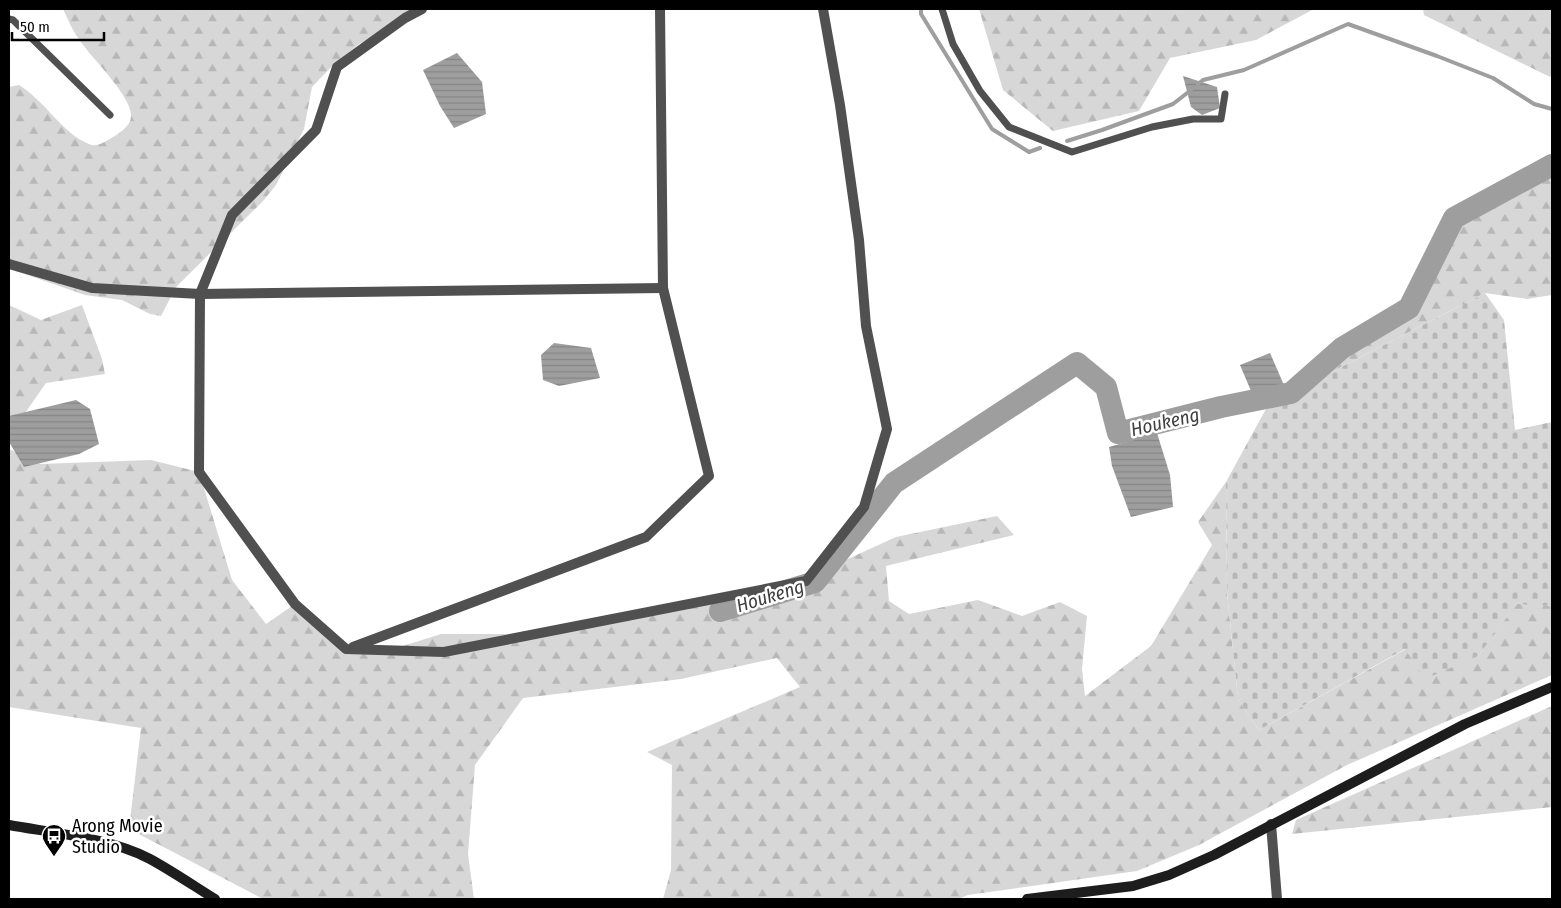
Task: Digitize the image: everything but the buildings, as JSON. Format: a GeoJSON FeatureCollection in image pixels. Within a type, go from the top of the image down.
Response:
{"type":"FeatureCollection","features":[{"type":"Feature","properties":{"kind":"street"},"geometry":{"type":"LineString","coordinates":[[422,9],[405,18],[337,67],[316,130],[232,215],[200,294],[199,472],[295,604],[346,650],[444,652],[806,581],[864,507],[887,429],[866,326],[859,240],[840,105],[823,9]]}},
{"type":"Feature","properties":{"kind":"street"},"geometry":{"type":"LineString","coordinates":[[346,650],[646,537],[709,476],[663,288],[660,9]]}},
{"type":"Feature","properties":{"kind":"street"},"geometry":{"type":"LineString","coordinates":[[9,264],[92,288],[200,294],[663,288]]}},
{"type":"Feature","properties":{"kind":"street"},"geometry":{"type":"LineString","coordinates":[[1027,899],[1133,886],[1169,875],[1214,855],[1465,724],[1552,687]]}},
{"type":"Feature","properties":{"kind":"street"},"geometry":{"type":"LineString","coordinates":[[1271,824],[1277,899]]}},
{"type":"Feature","properties":{"kind":"street"},"geometry":{"type":"LineString","coordinates":[[9,825],[92,840],[123,848],[149,858],[215,899]]}},
{"type":"Feature","properties":{"kind":"lane"},"geometry":{"type":"LineString","coordinates":[[942,9],[953,44],[980,91],[1009,127],[1072,152],[1152,127],[1193,119],[1221,119],[1226,94]]}},
{"type":"Feature","properties":{"kind":"lane"},"geometry":{"type":"LineString","coordinates":[[9,19],[13,20],[110,115]]}},
{"type":"Feature","properties":{"kind":"green space"},"geometry":{"type":"Polygon","coordinates":[[[63,9],[415,9],[396,24],[359,44],[334,64],[312,87],[304,129],[276,185],[263,201],[176,287],[161,316],[150,314],[122,300],[85,295],[16,271],[9,266],[9,87],[19,85],[28,91],[71,133],[92,145],[101,144],[119,133],[128,125],[131,118],[129,106],[124,96],[77,36],[63,9]]]}},
{"type":"Feature","properties":{"kind":"green space"},"geometry":{"type":"Polygon","coordinates":[[[979,9],[1314,9],[1256,40],[1170,58],[1139,111],[1053,131],[1003,90],[979,9]]]}},
{"type":"Feature","properties":{"kind":"green space"},"geometry":{"type":"Polygon","coordinates":[[[1423,9],[1552,9],[1552,74],[1550,77],[1424,15],[1423,9]]]}},
{"type":"Feature","properties":{"kind":"green space"},"geometry":{"type":"Polygon","coordinates":[[[1552,167],[1552,295],[1527,299],[1485,293],[1267,407],[1320,363],[1432,276],[1444,231],[1552,167]]]}},
{"type":"Feature","properties":{"kind":"green space"},"geometry":{"type":"Polygon","coordinates":[[[1485,293],[1504,320],[1515,430],[1552,422],[1552,606],[1517,604],[1478,656],[1425,679],[1405,649],[1259,730],[1238,699],[1227,592],[1226,482],[1267,407],[1485,293]]]}},
{"type":"Feature","properties":{"kind":"green space"},"geometry":{"type":"Polygon","coordinates":[[[9,305],[41,320],[82,305],[102,359],[105,374],[46,383],[9,436],[9,305]]]}},
{"type":"Feature","properties":{"kind":"green space"},"geometry":{"type":"Polygon","coordinates":[[[9,449],[40,464],[151,460],[199,472],[232,580],[266,624],[295,604],[346,649],[403,646],[441,634],[526,634],[684,603],[773,593],[896,537],[997,516],[1014,535],[886,566],[889,601],[909,614],[978,600],[1022,616],[1060,602],[1087,616],[1082,669],[1085,696],[1151,646],[1212,545],[1198,522],[1226,482],[1227,592],[1238,699],[1259,730],[1406,649],[1478,656],[1517,603],[1552,606],[1552,675],[1347,765],[1199,845],[1137,871],[968,895],[958,899],[663,899],[671,870],[672,765],[647,752],[800,687],[777,658],[681,679],[523,698],[475,765],[468,854],[474,899],[263,899],[129,829],[141,728],[9,707],[9,449]]]}},
{"type":"Feature","properties":{"kind":"green space"},"geometry":{"type":"Polygon","coordinates":[[[1552,706],[1552,807],[1292,834],[1296,820],[1552,706]]]}},
{"type":"Feature","properties":{"kind":"shaded area"},"geometry":{"type":"Polygon","coordinates":[[[457,53],[482,82],[486,114],[454,128],[440,106],[423,70],[457,53]]]}},
{"type":"Feature","properties":{"kind":"shaded area"},"geometry":{"type":"Polygon","coordinates":[[[1183,76],[1217,87],[1220,108],[1202,115],[1191,107],[1183,76]]]}},
{"type":"Feature","properties":{"kind":"shaded area"},"geometry":{"type":"Polygon","coordinates":[[[554,343],[591,348],[600,378],[559,386],[543,380],[541,355],[554,343]]]}},
{"type":"Feature","properties":{"kind":"shaded area"},"geometry":{"type":"Polygon","coordinates":[[[1270,353],[1287,392],[1254,398],[1240,365],[1270,353]]]}},
{"type":"Feature","properties":{"kind":"shaded area"},"geometry":{"type":"Polygon","coordinates":[[[76,400],[90,409],[99,444],[79,454],[24,467],[9,442],[9,416],[76,400]]]}},
{"type":"Feature","properties":{"kind":"shaded area"},"geometry":{"type":"Polygon","coordinates":[[[1157,433],[1170,475],[1173,507],[1131,517],[1112,466],[1109,447],[1157,433]]]}},
{"type":"Feature","properties":{"kind":"waterway"},"geometry":{"type":"LineString","coordinates":[[921,9],[921,14],[992,129],[1029,152],[1040,148]]}},
{"type":"Feature","properties":{"kind":"waterway"},"geometry":{"type":"LineString","coordinates":[[1198,84],[1203,80],[1244,70],[1348,24],[1493,78],[1534,104],[1552,109]]}},
{"type":"Feature","properties":{"kind":"waterway"},"geometry":{"type":"LineString","coordinates":[[1067,141],[1173,104],[1191,90]]}},
{"type":"Feature","properties":{"kind":"waterway","name":"Houkeng"},"geometry":{"type":"LineString","coordinates":[[720,611],[815,582],[894,483],[1077,363],[1106,387],[1118,433],[1221,407],[1291,393],[1342,348],[1409,308],[1454,218],[1552,165]]}},
{"type":"Feature","properties":{"kind":"place","name":"Arong Movie Studio"},"geometry":{"type":"Point","coordinates":[54,857]}}]}
